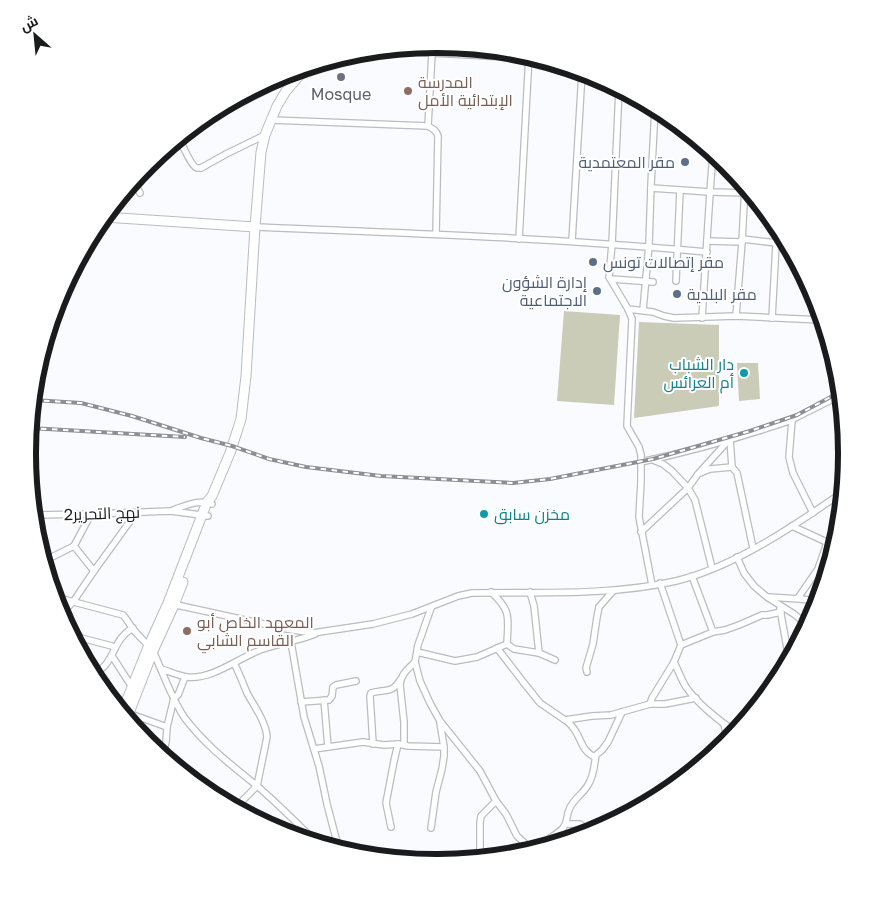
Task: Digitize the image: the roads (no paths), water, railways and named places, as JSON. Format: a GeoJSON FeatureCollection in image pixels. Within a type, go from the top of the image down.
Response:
{"type":"FeatureCollection","features":[{"type":"Feature","properties":{"kind":"main road"},"geometry":{"type":"LineString","coordinates":[[127,707],[132,687],[171,604],[210,500],[230,453],[241,419],[261,152],[265,135],[277,106],[296,79]]}},
{"type":"Feature","properties":{"kind":"main road"},"geometry":{"type":"LineString","coordinates":[[114,217],[255,227]]}},
{"type":"Feature","properties":{"kind":"main road"},"geometry":{"type":"LineString","coordinates":[[128,708],[151,648]]}},
{"type":"Feature","properties":{"kind":"street"},"geometry":{"type":"LineString","coordinates":[[428,126],[432,53]]}},
{"type":"Feature","properties":{"kind":"street"},"geometry":{"type":"LineString","coordinates":[[434,53],[471,55]]}},
{"type":"Feature","properties":{"kind":"street"},"geometry":{"type":"LineString","coordinates":[[519,239],[529,63]]}},
{"type":"Feature","properties":{"kind":"street"},"geometry":{"type":"LineString","coordinates":[[572,241],[582,80]]}},
{"type":"Feature","properties":{"kind":"street"},"geometry":{"type":"LineString","coordinates":[[619,96],[609,274],[631,314],[627,426],[639,447],[641,462],[639,517],[652,585]]}},
{"type":"Feature","properties":{"kind":"street"},"geometry":{"type":"LineString","coordinates":[[643,310],[649,248],[655,117]]}},
{"type":"Feature","properties":{"kind":"street"},"geometry":{"type":"LineString","coordinates":[[271,120],[428,126],[434,129],[438,136],[436,234]]}},
{"type":"Feature","properties":{"kind":"street"},"geometry":{"type":"LineString","coordinates":[[182,144],[195,167],[201,168],[265,135]]}},
{"type":"Feature","properties":{"kind":"street"},"geometry":{"type":"LineString","coordinates":[[702,318],[712,163]]}},
{"type":"Feature","properties":{"kind":"street"},"geometry":{"type":"LineString","coordinates":[[137,188],[140,193]]}},
{"type":"Feature","properties":{"kind":"street"},"geometry":{"type":"LineString","coordinates":[[651,188],[710,192],[740,191]]}},
{"type":"Feature","properties":{"kind":"street"},"geometry":{"type":"LineString","coordinates":[[676,281],[680,190]]}},
{"type":"Feature","properties":{"kind":"street"},"geometry":{"type":"LineString","coordinates":[[736,316],[745,198]]}},
{"type":"Feature","properties":{"kind":"street"},"geometry":{"type":"LineString","coordinates":[[255,227],[572,241],[707,252]]}},
{"type":"Feature","properties":{"kind":"street"},"geometry":{"type":"LineString","coordinates":[[707,241],[776,243],[772,318]]}},
{"type":"Feature","properties":{"kind":"street"},"geometry":{"type":"LineString","coordinates":[[611,279],[653,282]]}},
{"type":"Feature","properties":{"kind":"street"},"geometry":{"type":"LineString","coordinates":[[628,309],[643,310],[674,318],[736,316],[814,320]]}},
{"type":"Feature","properties":{"kind":"street"},"geometry":{"type":"LineString","coordinates":[[641,462],[753,433],[792,420],[834,398]]}},
{"type":"Feature","properties":{"kind":"street"},"geometry":{"type":"LineString","coordinates":[[792,420],[789,457],[793,473],[812,513]]}},
{"type":"Feature","properties":{"kind":"street"},"geometry":{"type":"LineString","coordinates":[[641,532],[688,488],[698,474],[730,439]]}},
{"type":"Feature","properties":{"kind":"street"},"geometry":{"type":"LineString","coordinates":[[730,439],[732,467],[737,473],[753,548]]}},
{"type":"Feature","properties":{"kind":"street"},"geometry":{"type":"LineString","coordinates":[[653,460],[663,464],[672,471],[688,488],[695,500],[712,568]]}},
{"type":"Feature","properties":{"kind":"street"},"geometry":{"type":"LineString","coordinates":[[698,474],[732,467]]}},
{"type":"Feature","properties":{"kind":"street"},"geometry":{"type":"LineString","coordinates":[[171,604],[313,633],[373,624],[412,614],[472,592],[614,590],[652,585],[692,576],[737,557],[792,526],[835,497]]}},
{"type":"Feature","properties":{"kind":"street","name":"نهج التحرير2"},"geometry":{"type":"LineString","coordinates":[[171,511],[192,503],[210,500]]}},
{"type":"Feature","properties":{"kind":"street","name":"نهج التحرير2"},"geometry":{"type":"LineString","coordinates":[[41,515],[171,511],[205,516]]}},
{"type":"Feature","properties":{"kind":"street"},"geometry":{"type":"LineString","coordinates":[[67,608],[74,602],[136,513]]}},
{"type":"Feature","properties":{"kind":"street"},"geometry":{"type":"LineString","coordinates":[[50,558],[74,546],[91,514]]}},
{"type":"Feature","properties":{"kind":"street"},"geometry":{"type":"LineString","coordinates":[[792,526],[827,543],[818,569],[798,598]]}},
{"type":"Feature","properties":{"kind":"street"},"geometry":{"type":"LineString","coordinates":[[74,546],[94,571]]}},
{"type":"Feature","properties":{"kind":"street"},"geometry":{"type":"LineString","coordinates":[[737,557],[744,572],[754,586],[801,620]]}},
{"type":"Feature","properties":{"kind":"street"},"geometry":{"type":"LineString","coordinates":[[692,576],[713,632]]}},
{"type":"Feature","properties":{"kind":"street"},"geometry":{"type":"LineString","coordinates":[[650,704],[674,662],[681,645],[660,583]]}},
{"type":"Feature","properties":{"kind":"street"},"geometry":{"type":"LineString","coordinates":[[587,672],[586,668],[593,644],[599,607],[614,590]]}},
{"type":"Feature","properties":{"kind":"street"},"geometry":{"type":"LineString","coordinates":[[491,592],[500,600],[507,613],[506,644]]}},
{"type":"Feature","properties":{"kind":"street"},"geometry":{"type":"LineString","coordinates":[[530,592],[534,606],[538,653]]}},
{"type":"Feature","properties":{"kind":"street"},"geometry":{"type":"LineString","coordinates":[[767,597],[810,600]]}},
{"type":"Feature","properties":{"kind":"street"},"geometry":{"type":"LineString","coordinates":[[64,599],[123,615],[132,628],[151,648],[174,698],[196,732],[213,750],[257,786],[306,832]]}},
{"type":"Feature","properties":{"kind":"street"},"geometry":{"type":"LineString","coordinates":[[779,605],[787,648]]}},
{"type":"Feature","properties":{"kind":"street"},"geometry":{"type":"LineString","coordinates":[[431,608],[418,645],[415,662],[420,681],[440,721],[480,771],[517,836],[526,844]]}},
{"type":"Feature","properties":{"kind":"street"},"geometry":{"type":"LineString","coordinates":[[681,645],[762,615],[781,612]]}},
{"type":"Feature","properties":{"kind":"street"},"geometry":{"type":"LineString","coordinates":[[100,670],[112,656],[120,640],[132,628]]}},
{"type":"Feature","properties":{"kind":"street"},"geometry":{"type":"LineString","coordinates":[[161,669],[185,677],[196,677],[211,673],[261,649],[304,639],[319,632]]}},
{"type":"Feature","properties":{"kind":"street"},"geometry":{"type":"LineString","coordinates":[[82,638],[115,648]]}},
{"type":"Feature","properties":{"kind":"street"},"geometry":{"type":"LineString","coordinates":[[291,642],[304,717],[319,766],[337,842]]}},
{"type":"Feature","properties":{"kind":"street"},"geometry":{"type":"LineString","coordinates":[[506,644],[514,649],[538,653],[554,660]]}},
{"type":"Feature","properties":{"kind":"street"},"geometry":{"type":"LineString","coordinates":[[417,652],[455,661],[477,657],[506,644]]}},
{"type":"Feature","properties":{"kind":"street"},"geometry":{"type":"LineString","coordinates":[[497,648],[540,703],[566,720],[576,731],[585,750],[595,757]]}},
{"type":"Feature","properties":{"kind":"street"},"geometry":{"type":"LineString","coordinates":[[112,656],[132,687]]}},
{"type":"Feature","properties":{"kind":"street"},"geometry":{"type":"LineString","coordinates":[[373,744],[371,693],[392,690],[397,686],[403,674],[415,662]]}},
{"type":"Feature","properties":{"kind":"street"},"geometry":{"type":"LineString","coordinates":[[674,662],[685,685],[696,698],[727,726],[727,729]]}},
{"type":"Feature","properties":{"kind":"street"},"geometry":{"type":"LineString","coordinates":[[234,663],[266,730],[257,786],[240,803]]}},
{"type":"Feature","properties":{"kind":"street"},"geometry":{"type":"LineString","coordinates":[[165,747],[167,727],[174,698],[178,695],[185,677]]}},
{"type":"Feature","properties":{"kind":"street"},"geometry":{"type":"LineString","coordinates":[[391,827],[386,803],[394,761],[401,745],[404,722],[400,680]]}},
{"type":"Feature","properties":{"kind":"street"},"geometry":{"type":"LineString","coordinates":[[301,702],[331,699],[333,687],[356,681]]}},
{"type":"Feature","properties":{"kind":"street"},"geometry":{"type":"LineString","coordinates":[[566,720],[611,715],[650,704],[665,704],[696,698]]}},
{"type":"Feature","properties":{"kind":"street"},"geometry":{"type":"LineString","coordinates":[[324,700],[328,747]]}},
{"type":"Feature","properties":{"kind":"street"},"geometry":{"type":"LineString","coordinates":[[550,838],[566,824],[568,810],[589,785],[594,773],[595,757],[608,742],[622,712]]}},
{"type":"Feature","properties":{"kind":"street"},"geometry":{"type":"LineString","coordinates":[[135,717],[167,727]]}},
{"type":"Feature","properties":{"kind":"street"},"geometry":{"type":"LineString","coordinates":[[431,828],[444,747],[440,721]]}},
{"type":"Feature","properties":{"kind":"street"},"geometry":{"type":"LineString","coordinates":[[314,749],[363,742],[384,745],[444,747]]}},
{"type":"Feature","properties":{"kind":"street"},"geometry":{"type":"LineString","coordinates":[[480,852],[481,816],[496,801]]}},
{"type":"Feature","properties":{"kind":"street"},"geometry":{"type":"LineString","coordinates":[[566,824],[580,824],[583,827]]}},
{"type":"Feature","properties":{"kind":"railway"},"geometry":{"type":"LineString","coordinates":[[40,400],[81,403],[132,416],[269,459],[306,467],[381,476],[513,483],[550,479],[653,459],[750,431],[797,415],[833,396]]}},
{"type":"Feature","properties":{"kind":"railway"},"geometry":{"type":"LineString","coordinates":[[37,428],[185,437]]}},
{"type":"Feature","properties":{"kind":"place","name":"Mosque"},"geometry":{"type":"Point","coordinates":[341,77]}},
{"type":"Feature","properties":{"kind":"place","name":"المدرسة الإبتدائية الأمل"},"geometry":{"type":"Point","coordinates":[408,91]}},
{"type":"Feature","properties":{"kind":"place","name":"مقر المعتمدية"},"geometry":{"type":"Point","coordinates":[685,162]}},
{"type":"Feature","properties":{"kind":"place","name":"مقر إتصالات تونس"},"geometry":{"type":"Point","coordinates":[593,262]}},
{"type":"Feature","properties":{"kind":"place","name":"إدارة الشؤون الاجتماعية"},"geometry":{"type":"Point","coordinates":[597,291]}},
{"type":"Feature","properties":{"kind":"place","name":"مقر البلدية"},"geometry":{"type":"Point","coordinates":[677,294]}},
{"type":"Feature","properties":{"kind":"place","name":"دار الشباب أم العرائس"},"geometry":{"type":"Point","coordinates":[744,373]}},
{"type":"Feature","properties":{"kind":"place","name":"مخزن سابق"},"geometry":{"type":"Point","coordinates":[484,514]}},
{"type":"Feature","properties":{"kind":"place","name":"المعهد الخاص أبو القاسم الشابي"},"geometry":{"type":"Point","coordinates":[187,631]}}]}
